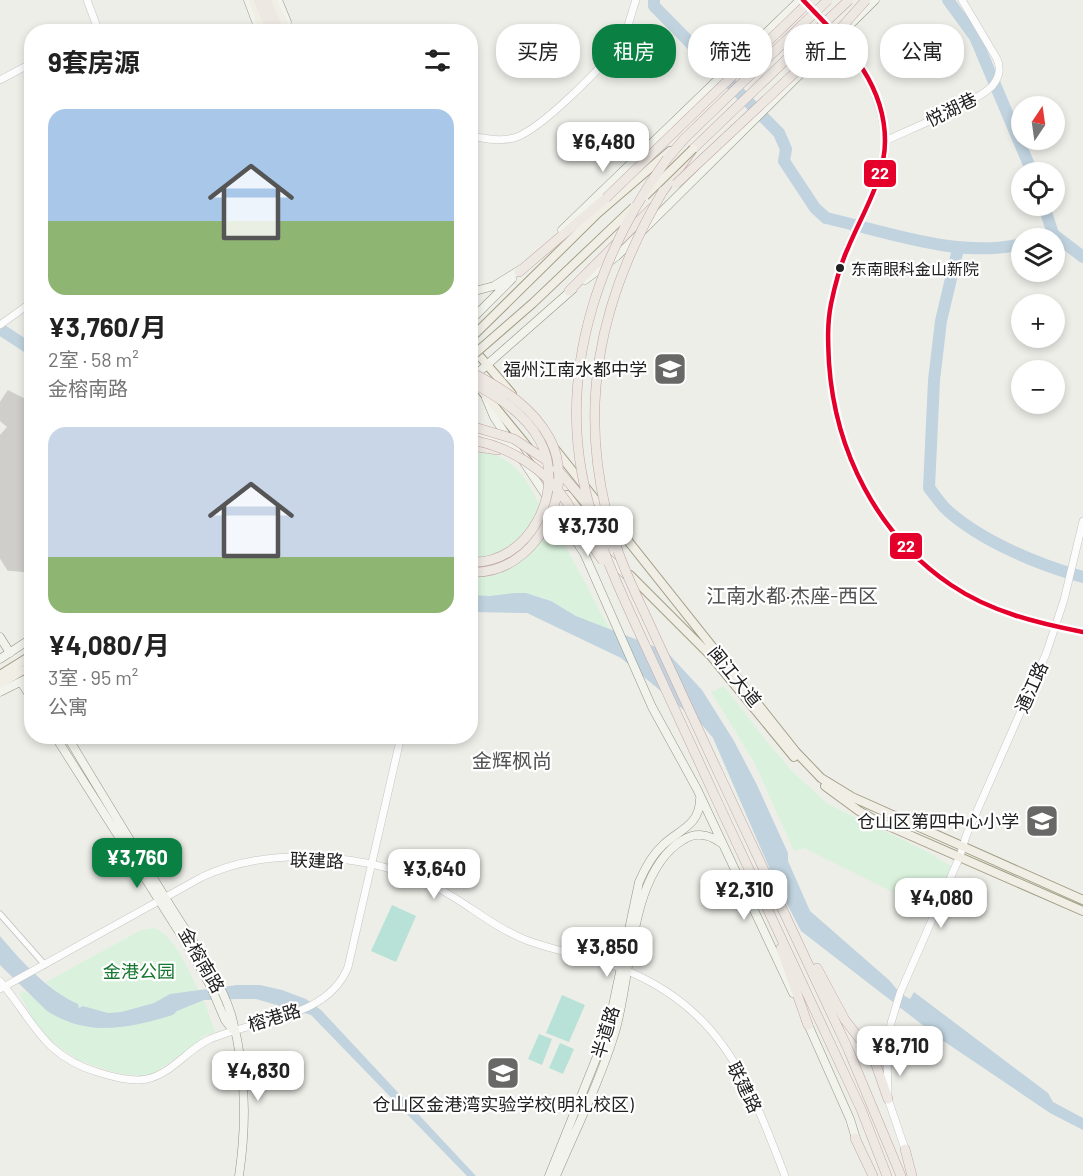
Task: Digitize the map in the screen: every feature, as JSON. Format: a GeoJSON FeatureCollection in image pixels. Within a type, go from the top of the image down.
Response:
{"type":"FeatureCollection","features":[{"type":"Feature","properties":{"kind":"highway"},"geometry":{"type":"LineString","coordinates":[[258,0],[268,24]]}},
{"type":"Feature","properties":{"kind":"highway"},"geometry":{"type":"LineString","coordinates":[[266,0],[276,24]]}},
{"type":"Feature","properties":{"kind":"highway"},"geometry":{"type":"LineString","coordinates":[[519,272],[606,198],[811,0]]}},
{"type":"Feature","properties":{"kind":"highway"},"geometry":{"type":"LineString","coordinates":[[828,0],[684,139],[647,186],[618,238],[600,280],[584,342],[577,406],[579,450],[586,494],[609,568],[861,1109],[887,1176]]}},
{"type":"Feature","properties":{"kind":"highway"},"geometry":{"type":"LineString","coordinates":[[623,565],[607,514],[596,451],[595,405],[602,344],[610,306],[633,244],[663,191],[693,150],[849,0]]}},
{"type":"Feature","properties":{"kind":"highway"},"geometry":{"type":"LineString","coordinates":[[569,291],[676,184],[832,38],[866,0]]}},
{"type":"Feature","properties":{"kind":"highway"},"geometry":{"type":"LineString","coordinates":[[478,376],[500,387],[530,410],[551,441],[558,472],[556,501],[546,527],[531,548],[510,564],[478,573]]}},
{"type":"Feature","properties":{"kind":"highway"},"geometry":{"type":"LineString","coordinates":[[478,384],[523,417],[541,442],[548,471],[546,499],[537,522],[523,541],[505,555],[478,562]]}},
{"type":"Feature","properties":{"kind":"highway"},"geometry":{"type":"LineString","coordinates":[[478,428],[497,432],[531,448],[561,473],[591,510],[623,565],[873,1105],[901,1176]]}},
{"type":"Feature","properties":{"kind":"highway"},"geometry":{"type":"LineString","coordinates":[[478,432],[497,432]]}},
{"type":"Feature","properties":{"kind":"highway"},"geometry":{"type":"LineString","coordinates":[[478,442],[510,452],[539,471],[553,484],[609,568]]}},
{"type":"Feature","properties":{"kind":"highway"},"geometry":{"type":"LineString","coordinates":[[478,447],[510,452]]}},
{"type":"Feature","properties":{"kind":"highway"},"geometry":{"type":"LineString","coordinates":[[788,920],[845,1020],[873,1056],[888,1099]]}},
{"type":"Feature","properties":{"kind":"highway"},"geometry":{"type":"LineString","coordinates":[[775,925],[785,963],[808,1025]]}},
{"type":"Feature","properties":{"kind":"highway"},"geometry":{"type":"LineString","coordinates":[[855,1138],[873,1176]]}},
{"type":"Feature","properties":{"kind":"highway"},"geometry":{"type":"LineString","coordinates":[[905,1149],[912,1176]]}},
{"type":"Feature","properties":{"kind":"main road"},"geometry":{"type":"LineString","coordinates":[[248,0],[259,24]]}},
{"type":"Feature","properties":{"kind":"main road"},"geometry":{"type":"LineString","coordinates":[[253,0],[260,24]]}},
{"type":"Feature","properties":{"kind":"main road"},"geometry":{"type":"LineString","coordinates":[[272,0],[285,24]]}},
{"type":"Feature","properties":{"kind":"main road"},"geometry":{"type":"LineString","coordinates":[[278,0],[286,24]]}},
{"type":"Feature","properties":{"kind":"main road"},"geometry":{"type":"LineString","coordinates":[[478,313],[802,0]]}},
{"type":"Feature","properties":{"kind":"main road"},"geometry":{"type":"LineString","coordinates":[[852,24],[875,0]]}},
{"type":"Feature","properties":{"kind":"main road"},"geometry":{"type":"LineString","coordinates":[[478,373],[569,291],[617,256],[798,78]]}},
{"type":"Feature","properties":{"kind":"main road"},"geometry":{"type":"LineString","coordinates":[[478,331],[598,213],[684,139]]}},
{"type":"Feature","properties":{"kind":"main road"},"geometry":{"type":"LineString","coordinates":[[478,351],[550,287],[693,150]]}},
{"type":"Feature","properties":{"kind":"main road"},"geometry":{"type":"LineString","coordinates":[[478,290],[494,286],[519,272]]}},
{"type":"Feature","properties":{"kind":"main road","name":"闽江大道"},"geometry":{"type":"LineString","coordinates":[[478,353],[796,752],[821,778],[852,797],[1083,900]]}},
{"type":"Feature","properties":{"kind":"main road","name":"闽江大道"},"geometry":{"type":"LineString","coordinates":[[478,388],[497,407],[637,585],[711,656],[787,751],[818,780],[867,816],[1083,911]]}},
{"type":"Feature","properties":{"kind":"main road"},"geometry":{"type":"LineString","coordinates":[[485,396],[494,417],[584,553],[652,707],[700,797],[846,1108],[868,1176]]}},
{"type":"Feature","properties":{"kind":"main road"},"geometry":{"type":"LineString","coordinates":[[478,434],[497,440],[520,455]]}},
{"type":"Feature","properties":{"kind":"main road"},"geometry":{"type":"LineString","coordinates":[[557,510],[637,585]]}},
{"type":"Feature","properties":{"kind":"main road"},"geometry":{"type":"LineString","coordinates":[[0,637],[10,653]]}},
{"type":"Feature","properties":{"kind":"main road"},"geometry":{"type":"LineString","coordinates":[[0,659],[24,643]]}},
{"type":"Feature","properties":{"kind":"main road"},"geometry":{"type":"LineString","coordinates":[[2,680],[10,668],[24,660]]}},
{"type":"Feature","properties":{"kind":"main road"},"geometry":{"type":"LineString","coordinates":[[2,680],[24,668]]}},
{"type":"Feature","properties":{"kind":"main road"},"geometry":{"type":"LineString","coordinates":[[0,692],[24,681]]}},
{"type":"Feature","properties":{"kind":"main road"},"geometry":{"type":"LineString","coordinates":[[21,682],[24,687]]}},
{"type":"Feature","properties":{"kind":"main road"},"geometry":{"type":"LineString","coordinates":[[61,744],[162,899]]}},
{"type":"Feature","properties":{"kind":"main road","name":"金榕南路"},"geometry":{"type":"LineString","coordinates":[[71,744],[162,899],[219,986],[229,1008],[245,1094],[245,1127],[239,1176]]}},
{"type":"Feature","properties":{"kind":"main road","name":"半道路"},"geometry":{"type":"LineString","coordinates":[[549,1176],[602,1049],[625,970],[637,887],[644,871],[660,848],[692,824],[699,810],[700,797]]}},
{"type":"Feature","properties":{"kind":"main road","name":"半道路"},"geometry":{"type":"LineString","coordinates":[[556,1176],[609,1049],[645,889],[657,863],[671,848],[689,837],[706,835],[721,843]]}},
{"type":"Feature","properties":{"kind":"main road"},"geometry":{"type":"LineString","coordinates":[[905,1149],[916,1176]]}},
{"type":"Feature","properties":{"kind":"street"},"geometry":{"type":"LineString","coordinates":[[87,0],[96,24]]}},
{"type":"Feature","properties":{"kind":"street"},"geometry":{"type":"LineString","coordinates":[[478,137],[501,140],[516,137],[535,127],[592,75],[621,42],[636,0]]}},
{"type":"Feature","properties":{"kind":"street"},"geometry":{"type":"LineString","coordinates":[[802,0],[825,24]]}},
{"type":"Feature","properties":{"kind":"street","name":"悦湖巷"},"geometry":{"type":"LineString","coordinates":[[885,141],[990,88],[1000,72],[997,58],[962,0]]}},
{"type":"Feature","properties":{"kind":"street"},"geometry":{"type":"LineString","coordinates":[[0,80],[24,67]]}},
{"type":"Feature","properties":{"kind":"street"},"geometry":{"type":"LineString","coordinates":[[868,77],[880,110],[885,141],[878,178],[842,263],[831,305],[828,345],[832,399],[837,421],[864,490],[880,514],[903,542],[951,585],[994,608],[1056,627],[1083,632]]}},
{"type":"Feature","properties":{"kind":"street"},"geometry":{"type":"LineString","coordinates":[[0,325],[24,308]]}},
{"type":"Feature","properties":{"kind":"street","name":"通江路"},"geometry":{"type":"LineString","coordinates":[[905,1149],[888,1099],[887,1051],[896,1005],[1056,627],[1083,521]]}},
{"type":"Feature","properties":{"kind":"street","name":"榕港路"},"geometry":{"type":"LineString","coordinates":[[2,986],[50,1047],[84,1067],[127,1079],[141,1080],[159,1075],[200,1045],[233,1030],[309,1007],[325,996],[346,973],[399,744]]}},
{"type":"Feature","properties":{"kind":"street","name":"联建路"},"geometry":{"type":"LineString","coordinates":[[2,986],[45,965],[207,874],[250,862],[314,857],[373,864],[435,886],[498,926],[524,939],[625,970],[683,1004],[718,1038],[745,1080],[785,1176]]}},
{"type":"Feature","properties":{"kind":"street"},"geometry":{"type":"LineString","coordinates":[[0,914],[45,965]]}},
{"type":"Feature","properties":{"kind":"green space"},"geometry":{"type":"Polygon","coordinates":[[[478,448],[509,463],[524,478],[545,515],[549,515],[610,630],[537,596],[520,594],[478,595],[478,448]]]}},
{"type":"Feature","properties":{"kind":"green space"},"geometry":{"type":"Polygon","coordinates":[[[724,686],[794,773],[828,804],[926,851],[951,866],[938,898],[913,886],[907,899],[804,848],[794,851],[754,762],[711,692],[724,686]]]}},
{"type":"Feature","properties":{"kind":"green space","name":"金港公园"},"geometry":{"type":"Polygon","coordinates":[[[154,928],[175,946],[199,992],[170,994],[154,1003],[108,1013],[83,1006],[79,1008],[78,1004],[61,996],[46,982],[141,930],[154,928]]]}},
{"type":"Feature","properties":{"kind":"green space","name":"金港公园"},"geometry":{"type":"Polygon","coordinates":[[[25,991],[61,1017],[94,1028],[129,1026],[150,1021],[173,1015],[177,1011],[204,1000],[215,1032],[201,1037],[202,1041],[154,1073],[143,1076],[116,1073],[78,1060],[53,1043],[38,1029],[19,993],[25,991]]]}},
{"type":"Feature","properties":{"kind":"shaded area"},"geometry":{"type":"Polygon","coordinates":[[[526,593],[551,601],[576,616],[666,651],[702,690],[734,741],[788,853],[788,861],[810,911],[889,980],[900,993],[910,999],[914,992],[1048,1093],[1053,1102],[1083,1118],[1083,1130],[1050,1113],[942,1040],[801,931],[775,881],[713,738],[703,726],[621,658],[527,613],[478,612],[478,595],[526,593]]]}},
{"type":"Feature","properties":{"kind":"shaded area"},"geometry":{"type":"Polygon","coordinates":[[[392,905],[416,916],[396,962],[371,951],[392,905]]]}},
{"type":"Feature","properties":{"kind":"shaded area"},"geometry":{"type":"Polygon","coordinates":[[[0,936],[36,974],[56,991],[78,1004],[79,1008],[83,1006],[108,1013],[121,1012],[154,1003],[170,994],[237,985],[260,985],[306,999],[321,1010],[476,1176],[467,1176],[311,1015],[256,999],[204,1000],[177,1011],[173,1015],[125,1027],[94,1028],[78,1025],[47,1011],[0,965],[0,936]]]}},
{"type":"Feature","properties":{"kind":"shaded area"},"geometry":{"type":"Polygon","coordinates":[[[562,995],[585,1005],[569,1042],[546,1033],[562,995]]]}},
{"type":"Feature","properties":{"kind":"shaded area"},"geometry":{"type":"Polygon","coordinates":[[[539,1034],[552,1039],[542,1065],[528,1059],[539,1034]]]}},
{"type":"Feature","properties":{"kind":"shaded area"},"geometry":{"type":"Polygon","coordinates":[[[560,1043],[574,1049],[563,1074],[549,1068],[560,1043]]]}},
{"type":"Feature","properties":{"kind":"building"},"geometry":{"type":"Polygon","coordinates":[[[8,391],[24,399],[24,571],[8,570],[0,557],[0,436],[8,427],[0,420],[0,403],[8,391]]]}},
{"type":"Feature","properties":{"kind":"waterway"},"geometry":{"type":"LineString","coordinates":[[654,0],[654,6],[779,133],[786,149],[784,161],[815,208],[826,218],[949,246],[998,248],[1011,246]]}},
{"type":"Feature","properties":{"kind":"waterway"},"geometry":{"type":"LineString","coordinates":[[948,0],[975,37],[1028,162]]}},
{"type":"Feature","properties":{"kind":"waterway"},"geometry":{"type":"LineString","coordinates":[[1047,216],[1053,234],[1083,257]]}},
{"type":"Feature","properties":{"kind":"waterway"},"geometry":{"type":"LineString","coordinates":[[958,249],[941,321],[934,380],[929,488],[947,510],[993,542],[1030,559],[1083,577]]}},
{"type":"Feature","properties":{"kind":"waterway"},"geometry":{"type":"LineString","coordinates":[[0,329],[24,345]]}},
{"type":"Feature","properties":{"kind":"transit line","name":"22"},"geometry":{"type":"LineString","coordinates":[[803,0],[859,63],[878,99],[883,119],[885,141],[881,169],[872,196],[843,261],[834,290],[829,319],[829,363],[833,396],[840,428],[851,459],[864,488],[881,516],[925,565],[951,585],[998,609],[1049,625],[1083,632]]}},
{"type":"Feature","properties":{"kind":"place","name":"东南眼科金山新院"},"geometry":{"type":"Point","coordinates":[840,268]}},
{"type":"Feature","properties":{"kind":"place","name":"福州江南水都中学"},"geometry":{"type":"Point","coordinates":[670,369]}},
{"type":"Feature","properties":{"kind":"place","name":"仓山区第四中心小学"},"geometry":{"type":"Point","coordinates":[1042,821]}},
{"type":"Feature","properties":{"kind":"place","name":"仓山区金港湾实验学校(明礼校区)"},"geometry":{"type":"Point","coordinates":[503,1073]}},
{"type":"Feature","properties":{"kind":"district","name":"江南水都·杰座-西区"},"geometry":{"type":"Point","coordinates":[792,595]}},
{"type":"Feature","properties":{"kind":"district","name":"金辉枫尚"},"geometry":{"type":"Point","coordinates":[512,760]}}]}
